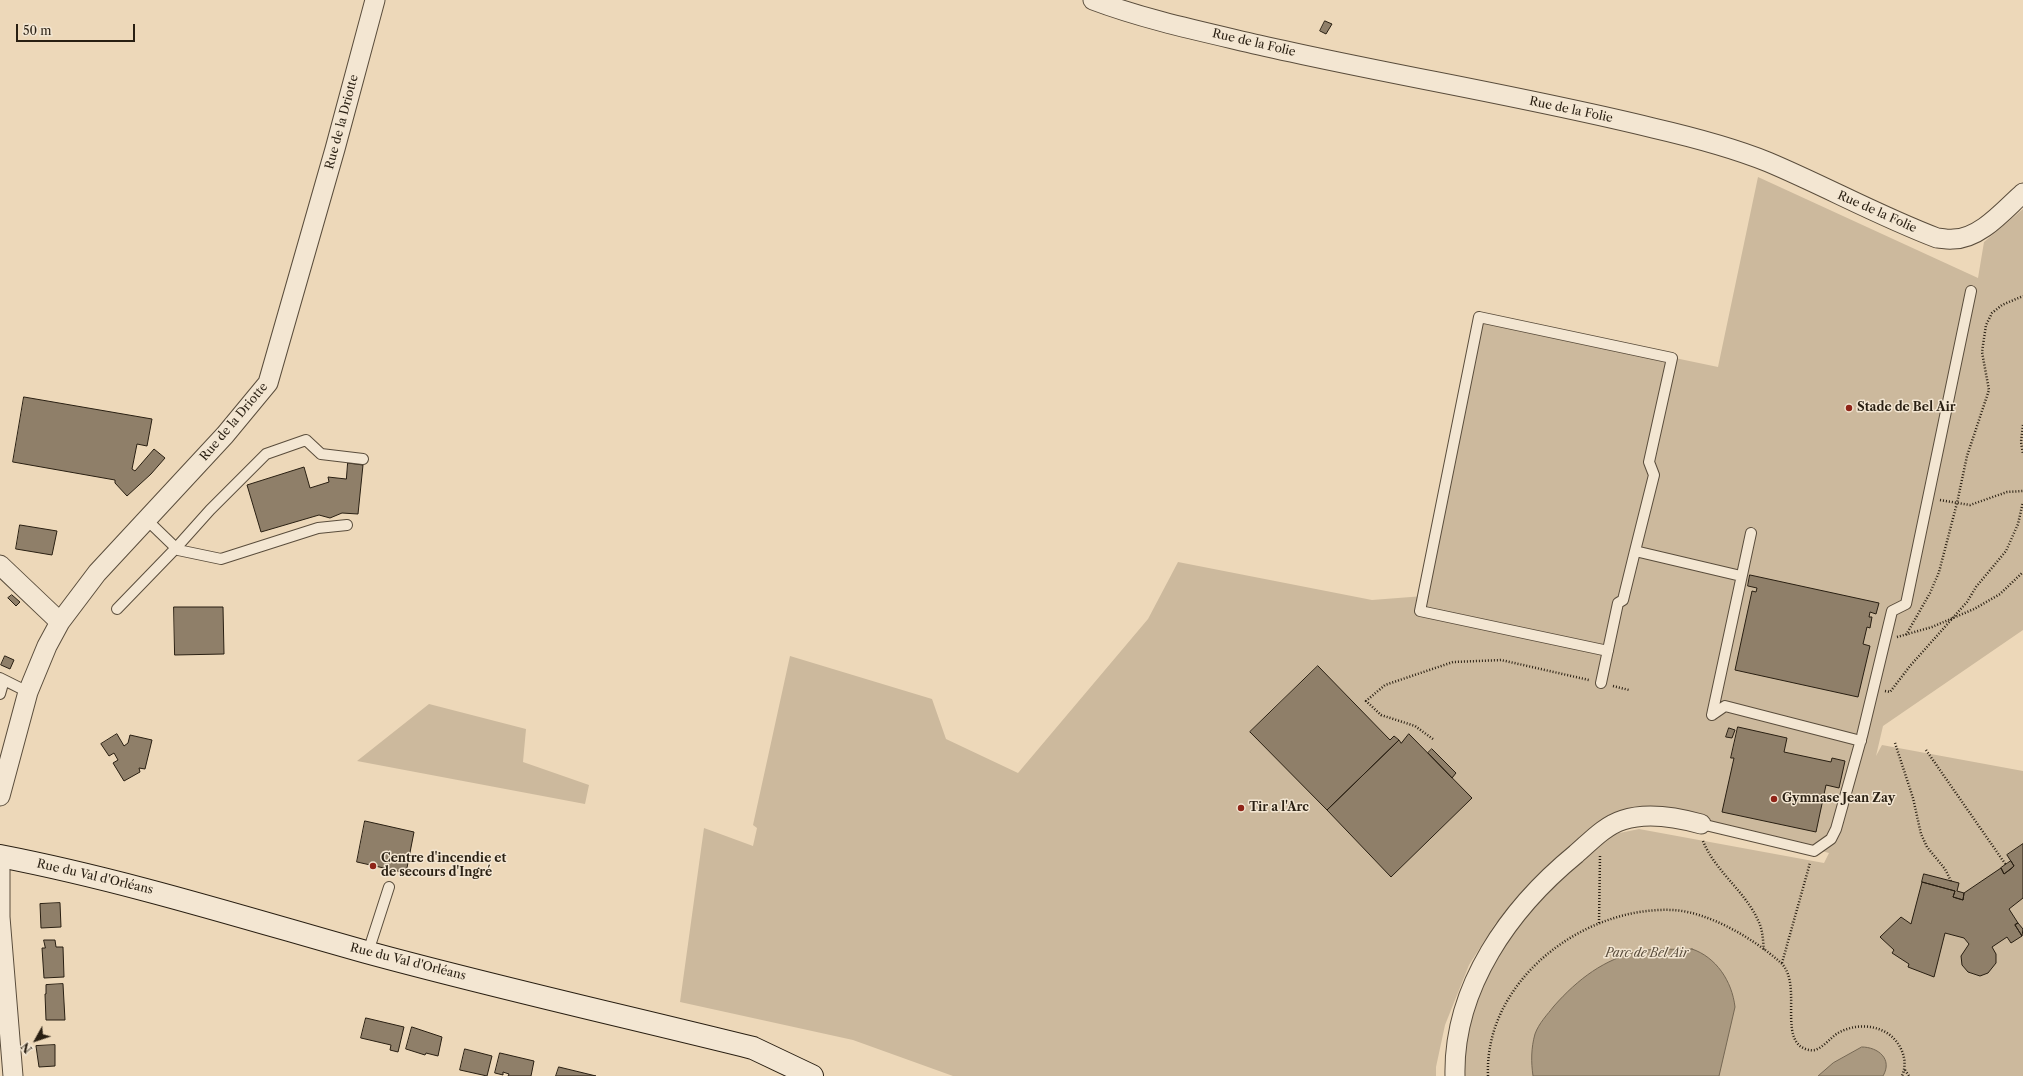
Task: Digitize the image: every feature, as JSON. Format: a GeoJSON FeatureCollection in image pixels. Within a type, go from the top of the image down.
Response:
{"type":"FeatureCollection","features":[{"type":"Feature","properties":{"kind":"street","name":"Rue de la Driotte"},"geometry":{"type":"LineString","coordinates":[[0,796],[28,692],[47,646],[60,622],[97,573],[225,435],[268,383],[333,156],[374,0]]}},
{"type":"Feature","properties":{"kind":"street","name":"Rue de la Folie"},"geometry":{"type":"LineString","coordinates":[[1093,0],[1123,10],[1234,39],[1379,71],[1598,116],[1716,145],[1766,162],[1937,238],[1954,240],[1970,235],[1986,226],[2023,193]]}},
{"type":"Feature","properties":{"kind":"street"},"geometry":{"type":"LineString","coordinates":[[0,565],[60,622]]}},
{"type":"Feature","properties":{"kind":"street"},"geometry":{"type":"LineString","coordinates":[[1454,1076],[1456,1048],[1467,1003],[1487,956],[1499,936],[1528,898],[1608,827],[1637,817],[1656,816],[1701,824]]}},
{"type":"Feature","properties":{"kind":"street"},"geometry":{"type":"LineString","coordinates":[[0,856],[0,917],[5,1055],[12,1076]]}},
{"type":"Feature","properties":{"kind":"street","name":"Rue du Val d'Orléans"},"geometry":{"type":"LineString","coordinates":[[0,856],[53,866],[138,887],[368,952],[753,1048],[812,1076]]}},
{"type":"Feature","properties":{"kind":"lane"},"geometry":{"type":"LineString","coordinates":[[1701,824],[1814,851],[1831,839],[1836,829],[1861,741],[1892,611],[1906,604],[1971,290]]}},
{"type":"Feature","properties":{"kind":"lane"},"geometry":{"type":"LineString","coordinates":[[1601,683],[1618,603],[1624,600],[1654,475],[1649,462],[1672,358],[1479,317],[1420,611],[1608,650]]}},
{"type":"Feature","properties":{"kind":"lane"},"geometry":{"type":"LineString","coordinates":[[117,609],[176,548],[210,510],[266,454],[306,440],[321,454],[363,459]]}},
{"type":"Feature","properties":{"kind":"lane"},"geometry":{"type":"LineString","coordinates":[[147,520],[176,548],[222,559],[318,528],[347,525]]}},
{"type":"Feature","properties":{"kind":"lane"},"geometry":{"type":"LineString","coordinates":[[1751,533],[1712,715],[1725,706],[1861,741]]}},
{"type":"Feature","properties":{"kind":"lane"},"geometry":{"type":"LineString","coordinates":[[1635,551],[1741,576]]}},
{"type":"Feature","properties":{"kind":"lane"},"geometry":{"type":"LineString","coordinates":[[0,694],[2,679],[28,692]]}},
{"type":"Feature","properties":{"kind":"lane"},"geometry":{"type":"LineString","coordinates":[[368,952],[389,887]]}},
{"type":"Feature","properties":{"kind":"path"},"geometry":{"type":"LineString","coordinates":[[1906,635],[1930,593],[1938,572],[1957,503],[1966,456],[1989,390],[1982,352],[1986,325],[1992,313],[2002,305],[2023,296]]}},
{"type":"Feature","properties":{"kind":"path"},"geometry":{"type":"LineString","coordinates":[[2023,425],[2021,442],[2023,454]]}},
{"type":"Feature","properties":{"kind":"path"},"geometry":{"type":"LineString","coordinates":[[1928,497],[1970,505],[2008,492],[2023,491]]}},
{"type":"Feature","properties":{"kind":"path"},"geometry":{"type":"LineString","coordinates":[[1874,688],[1890,692],[1910,666],[1950,621],[2006,550],[2018,524],[2023,502]]}},
{"type":"Feature","properties":{"kind":"path"},"geometry":{"type":"LineString","coordinates":[[1886,635],[1900,637],[1950,621],[2000,594],[2023,572]]}},
{"type":"Feature","properties":{"kind":"path"},"geometry":{"type":"LineString","coordinates":[[1433,740],[1415,726],[1381,715],[1366,701],[1385,685],[1453,662],[1501,660],[1629,690]]}},
{"type":"Feature","properties":{"kind":"path"},"geometry":{"type":"LineString","coordinates":[[1895,744],[1913,798],[1921,834],[1927,847],[1945,869],[1952,881]]}},
{"type":"Feature","properties":{"kind":"path"},"geometry":{"type":"LineString","coordinates":[[1926,750],[2006,865]]}},
{"type":"Feature","properties":{"kind":"path"},"geometry":{"type":"LineString","coordinates":[[1701,824],[1704,842],[1709,853],[1744,899],[1760,926],[1764,950]]}},
{"type":"Feature","properties":{"kind":"path"},"geometry":{"type":"LineString","coordinates":[[1595,838],[1601,866],[1599,923]]}},
{"type":"Feature","properties":{"kind":"path"},"geometry":{"type":"LineString","coordinates":[[1782,963],[1814,851]]}},
{"type":"Feature","properties":{"kind":"path"},"geometry":{"type":"LineString","coordinates":[[1488,1076],[1490,1051],[1500,1014],[1509,997],[1523,977],[1558,946],[1599,923],[1648,912],[1674,910],[1707,917],[1726,925],[1782,963],[1792,990],[1792,1030],[1794,1039],[1806,1050],[1813,1050],[1820,1047],[1838,1033],[1852,1027],[1865,1026],[1879,1029],[1896,1041],[1904,1058],[1905,1069],[1909,1076]]}},
{"type":"Feature","properties":{"kind":"path"},"geometry":{"type":"LineString","coordinates":[[1902,1076],[1905,1069]]}},
{"type":"Feature","properties":{"kind":"green space","name":"Parc de Bel Air"},"geometry":{"type":"Polygon","coordinates":[[[1758,177],[1978,278],[1984,242],[2023,209],[2023,630],[1883,726],[1876,756],[1882,745],[2023,771],[2023,1076],[1455,1076],[1487,956],[1595,838],[1639,829],[1824,863],[1829,853],[1668,809],[1595,826],[1551,862],[1495,924],[1469,965],[1445,1025],[1436,1067],[1436,1076],[953,1076],[853,1040],[680,1002],[704,828],[753,846],[757,828],[753,825],[790,656],[932,699],[946,739],[1018,773],[1148,619],[1178,562],[1372,600],[1424,596],[1479,317],[1718,367],[1758,177]]]}},
{"type":"Feature","properties":{"kind":"green space"},"geometry":{"type":"Polygon","coordinates":[[[429,704],[526,729],[523,762],[589,785],[585,804],[357,761],[429,704]]]}},
{"type":"Feature","properties":{"kind":"shaded area"},"geometry":{"type":"Polygon","coordinates":[[[1692,949],[1708,958],[1721,971],[1733,997],[1735,1007],[1719,1076],[1533,1076],[1532,1050],[1535,1034],[1543,1019],[1572,987],[1592,971],[1615,959],[1640,951],[1692,949]]]}},
{"type":"Feature","properties":{"kind":"shaded area"},"geometry":{"type":"Polygon","coordinates":[[[1862,1047],[1873,1049],[1885,1059],[1886,1070],[1883,1076],[1818,1076],[1833,1063],[1862,1047]]]}},
{"type":"Feature","properties":{"kind":"building"},"geometry":{"type":"Polygon","coordinates":[[[1325,21],[1332,24],[1326,34],[1320,31],[1325,21]]]}},
{"type":"Feature","properties":{"kind":"building"},"geometry":{"type":"Polygon","coordinates":[[[24,397],[152,419],[147,446],[137,444],[132,469],[135,471],[154,449],[165,458],[151,474],[127,496],[115,483],[115,480],[13,462],[24,397]]]}},
{"type":"Feature","properties":{"kind":"building"},"geometry":{"type":"Polygon","coordinates":[[[348,463],[363,465],[358,514],[342,513],[330,518],[319,515],[261,532],[247,485],[304,467],[310,488],[329,482],[328,477],[346,479],[348,463]]]}},
{"type":"Feature","properties":{"kind":"building"},"geometry":{"type":"Polygon","coordinates":[[[20,525],[57,531],[52,555],[16,549],[20,525]]]}},
{"type":"Feature","properties":{"kind":"building"},"geometry":{"type":"Polygon","coordinates":[[[1750,575],[1879,603],[1876,614],[1870,612],[1869,617],[1872,617],[1870,628],[1867,627],[1863,644],[1870,646],[1858,697],[1735,670],[1752,591],[1756,592],[1757,588],[1748,586],[1750,575]]]}},
{"type":"Feature","properties":{"kind":"building"},"geometry":{"type":"Polygon","coordinates":[[[12,595],[20,602],[16,606],[8,598],[12,595]]]}},
{"type":"Feature","properties":{"kind":"building"},"geometry":{"type":"Polygon","coordinates":[[[174,607],[223,607],[224,654],[175,655],[174,607]]]}},
{"type":"Feature","properties":{"kind":"building"},"geometry":{"type":"Polygon","coordinates":[[[5,656],[14,660],[10,669],[1,665],[5,656]]]}},
{"type":"Feature","properties":{"kind":"building"},"geometry":{"type":"Polygon","coordinates":[[[1318,666],[1390,740],[1394,736],[1399,740],[1327,810],[1250,732],[1318,666]]]}},
{"type":"Feature","properties":{"kind":"building","name":"Gymnase Jean Zay"},"geometry":{"type":"Polygon","coordinates":[[[1738,727],[1787,738],[1784,752],[1831,762],[1832,758],[1845,761],[1839,788],[1826,785],[1816,832],[1722,812],[1734,758],[1731,758],[1738,727]]]}},
{"type":"Feature","properties":{"kind":"building"},"geometry":{"type":"Polygon","coordinates":[[[1729,728],[1735,730],[1732,738],[1726,737],[1729,728]]]}},
{"type":"Feature","properties":{"kind":"building"},"geometry":{"type":"Polygon","coordinates":[[[117,734],[124,746],[128,743],[130,735],[152,740],[145,769],[139,768],[140,772],[124,781],[113,763],[118,760],[114,753],[109,756],[101,744],[117,734]]]}},
{"type":"Feature","properties":{"kind":"building"},"geometry":{"type":"Polygon","coordinates":[[[1409,734],[1472,798],[1391,877],[1327,810],[1399,740],[1401,743],[1409,734]]]}},
{"type":"Feature","properties":{"kind":"building"},"geometry":{"type":"Polygon","coordinates":[[[1432,749],[1456,773],[1452,778],[1428,753],[1432,749]]]}},
{"type":"Feature","properties":{"kind":"building"},"geometry":{"type":"Polygon","coordinates":[[[365,821],[414,832],[406,873],[357,862],[365,821]]]}},
{"type":"Feature","properties":{"kind":"building"},"geometry":{"type":"Polygon","coordinates":[[[2023,844],[2023,898],[2009,909],[2018,923],[2015,925],[2022,936],[2011,943],[2007,937],[1992,947],[1996,954],[1996,963],[1988,973],[1980,976],[1968,972],[1962,965],[1961,956],[1969,944],[1964,938],[1945,933],[1934,977],[1908,967],[1909,964],[1892,953],[1894,950],[1880,937],[1901,917],[1911,924],[1922,882],[1955,891],[1953,897],[1963,900],[1964,893],[2001,868],[2004,874],[2011,869],[2014,866],[2007,855],[2023,844]]]}},
{"type":"Feature","properties":{"kind":"building"},"geometry":{"type":"Polygon","coordinates":[[[2011,861],[2014,866],[2004,874],[2001,868],[2011,861]]]}},
{"type":"Feature","properties":{"kind":"building"},"geometry":{"type":"Polygon","coordinates":[[[1924,874],[1959,883],[1957,891],[1964,893],[1963,900],[1953,897],[1955,891],[1922,882],[1924,874]]]}},
{"type":"Feature","properties":{"kind":"building"},"geometry":{"type":"Polygon","coordinates":[[[60,903],[61,927],[41,928],[40,904],[60,903]]]}},
{"type":"Feature","properties":{"kind":"building"},"geometry":{"type":"Polygon","coordinates":[[[2018,923],[2023,929],[2022,936],[2015,925],[2018,923]]]}},
{"type":"Feature","properties":{"kind":"building"},"geometry":{"type":"Polygon","coordinates":[[[44,940],[55,940],[56,947],[63,947],[64,977],[44,978],[42,948],[45,948],[44,940]]]}},
{"type":"Feature","properties":{"kind":"building"},"geometry":{"type":"Polygon","coordinates":[[[63,984],[65,1020],[46,1020],[46,985],[63,984]]]}},
{"type":"Feature","properties":{"kind":"building"},"geometry":{"type":"Polygon","coordinates":[[[366,1018],[404,1027],[398,1052],[390,1050],[391,1045],[361,1038],[366,1018]]]}},
{"type":"Feature","properties":{"kind":"building"},"geometry":{"type":"Polygon","coordinates":[[[412,1027],[442,1037],[438,1056],[426,1053],[425,1055],[406,1049],[412,1027]]]}},
{"type":"Feature","properties":{"kind":"building"},"geometry":{"type":"Polygon","coordinates":[[[55,1045],[55,1066],[39,1067],[36,1046],[55,1045]]]}},
{"type":"Feature","properties":{"kind":"building"},"geometry":{"type":"Polygon","coordinates":[[[465,1049],[492,1056],[487,1076],[460,1070],[465,1049]]]}},
{"type":"Feature","properties":{"kind":"building"},"geometry":{"type":"Polygon","coordinates":[[[500,1053],[534,1061],[531,1076],[508,1076],[509,1074],[503,1072],[503,1075],[495,1073],[500,1053]]]}},
{"type":"Feature","properties":{"kind":"building"},"geometry":{"type":"Polygon","coordinates":[[[559,1067],[596,1076],[556,1076],[559,1067]]]}},
{"type":"Feature","properties":{"kind":"place","name":"Stade de Bel Air"},"geometry":{"type":"Point","coordinates":[1849,408]}},
{"type":"Feature","properties":{"kind":"place","name":"Gymnase Jean Zay"},"geometry":{"type":"Point","coordinates":[1774,799]}},
{"type":"Feature","properties":{"kind":"place","name":"Tir a l'Arc"},"geometry":{"type":"Point","coordinates":[1241,808]}},
{"type":"Feature","properties":{"kind":"place","name":"Centre d'incendie et de secours d'Ingré"},"geometry":{"type":"Point","coordinates":[373,866]}}]}
